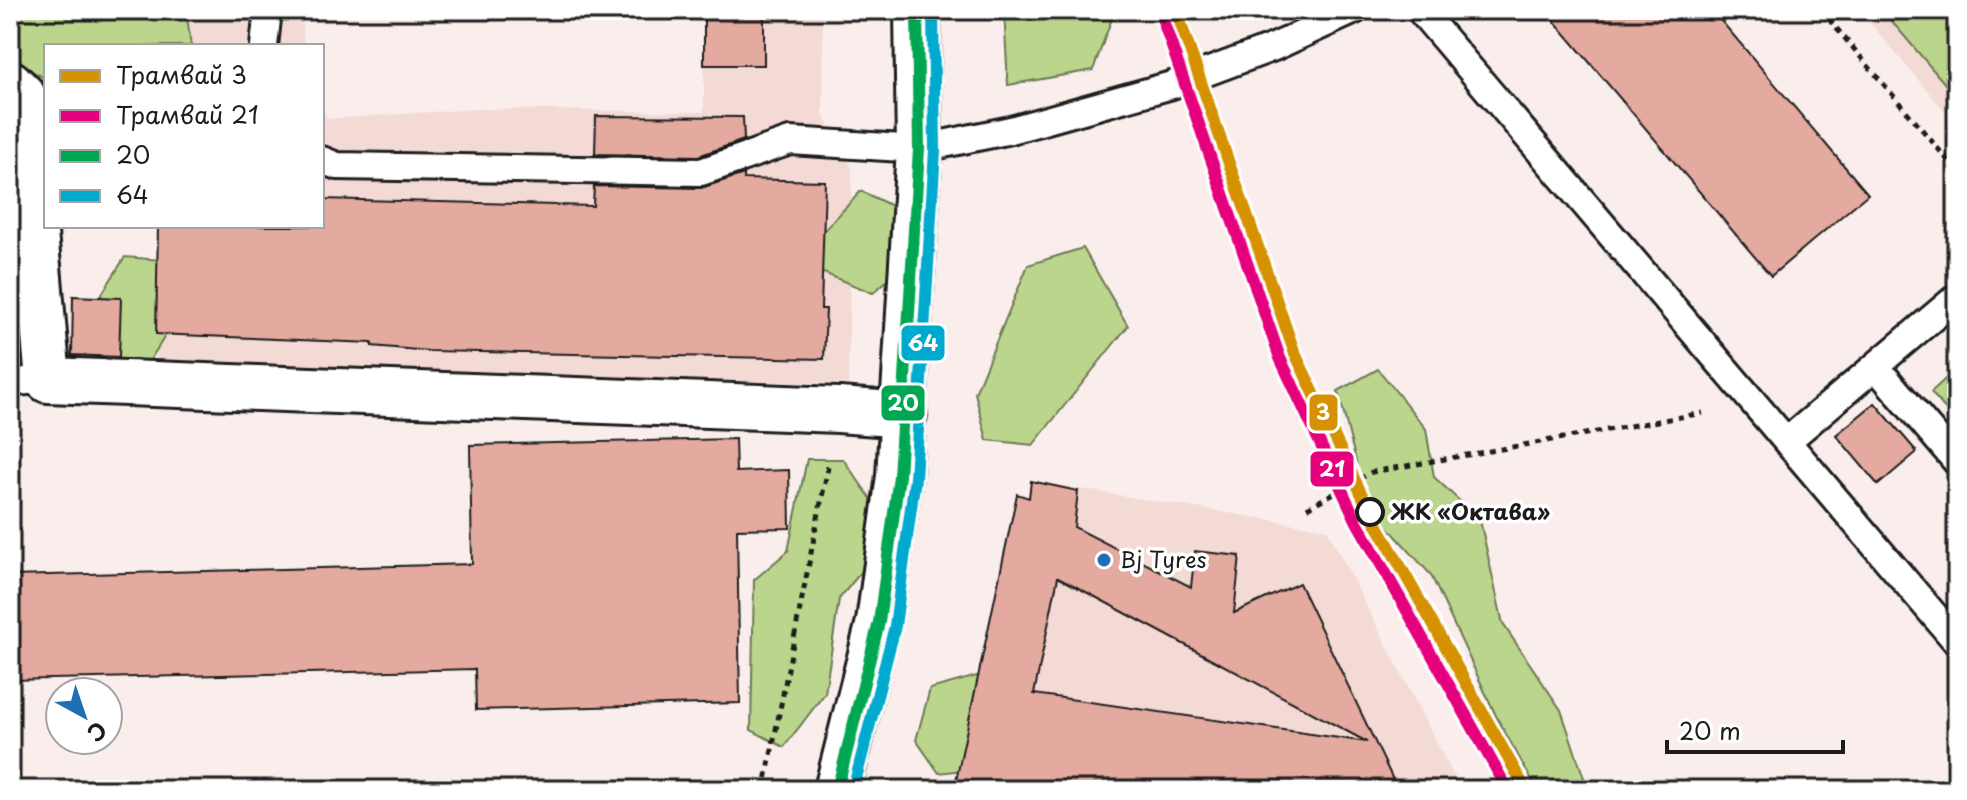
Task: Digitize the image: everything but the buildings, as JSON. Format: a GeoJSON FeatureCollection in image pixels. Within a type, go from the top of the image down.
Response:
{"type":"FeatureCollection","features":[{"type":"Feature","properties":{"kind":"street"},"geometry":{"type":"LineString","coordinates":[[837,790],[879,622],[899,476],[919,149],[917,10]]}},
{"type":"Feature","properties":{"kind":"street"},"geometry":{"type":"LineString","coordinates":[[10,83],[23,96],[29,381],[839,410],[904,415]]}},
{"type":"Feature","properties":{"kind":"lane"},"geometry":{"type":"LineString","coordinates":[[264,44],[268,10]]}},
{"type":"Feature","properties":{"kind":"lane"},"geometry":{"type":"LineString","coordinates":[[324,161],[337,166],[701,172],[790,141],[919,149],[1011,130],[1172,85],[1274,47],[1355,10]]}},
{"type":"Feature","properties":{"kind":"lane"},"geometry":{"type":"LineString","coordinates":[[1420,10],[1957,642]]}},
{"type":"Feature","properties":{"kind":"lane"},"geometry":{"type":"LineString","coordinates":[[1787,441],[1957,297]]}},
{"type":"Feature","properties":{"kind":"lane"},"geometry":{"type":"LineString","coordinates":[[1876,367],[1957,462]]}},
{"type":"Feature","properties":{"kind":"path"},"geometry":{"type":"LineString","coordinates":[[1821,10],[1957,171]]}},
{"type":"Feature","properties":{"kind":"path"},"geometry":{"type":"LineString","coordinates":[[1307,508],[1372,472],[1754,404]]}},
{"type":"Feature","properties":{"kind":"path"},"geometry":{"type":"LineString","coordinates":[[764,790],[839,410]]}},
{"type":"Feature","properties":{"kind":"shaded area"},"geometry":{"type":"Polygon","coordinates":[[[113,10],[302,10],[304,44],[113,44],[113,10]]]}},
{"type":"Feature","properties":{"kind":"shaded area"},"geometry":{"type":"Polygon","coordinates":[[[704,10],[823,10],[823,114],[852,168],[848,384],[157,363],[158,228],[324,228],[324,114],[328,119],[476,109],[704,112],[704,10]]]}},
{"type":"Feature","properties":{"kind":"shaded area"},"geometry":{"type":"Polygon","coordinates":[[[1859,10],[1957,10],[1957,126],[1859,10]]]}},
{"type":"Feature","properties":{"kind":"shaded area"},"geometry":{"type":"Polygon","coordinates":[[[1031,481],[1327,529],[1461,790],[954,790],[1031,481]]]}},
{"type":"Feature","properties":{"kind":"green space"},"geometry":{"type":"Polygon","coordinates":[[[10,10],[186,10],[191,44],[44,44],[44,225],[10,201],[10,180],[43,77],[10,60],[10,10]]]}},
{"type":"Feature","properties":{"kind":"green space"},"geometry":{"type":"Polygon","coordinates":[[[1004,10],[1115,10],[1093,70],[1008,85],[1004,10]]]}},
{"type":"Feature","properties":{"kind":"green space"},"geometry":{"type":"Polygon","coordinates":[[[1882,10],[1957,10],[1957,98],[1882,10]]]}},
{"type":"Feature","properties":{"kind":"green space"},"geometry":{"type":"Polygon","coordinates":[[[861,191],[898,209],[902,267],[873,293],[821,272],[202,276],[149,362],[102,365],[91,311],[125,257],[198,263],[324,226],[793,264],[861,191]]]}},
{"type":"Feature","properties":{"kind":"green space"},"geometry":{"type":"Polygon","coordinates":[[[1083,248],[1128,326],[1033,445],[987,440],[975,393],[1028,265],[1083,248]]]}},
{"type":"Feature","properties":{"kind":"green space"},"geometry":{"type":"Polygon","coordinates":[[[1378,369],[1426,429],[1434,477],[1480,520],[1503,624],[1561,710],[1588,790],[1537,790],[1497,718],[1431,575],[1367,504],[1338,391],[1378,369]]]}},
{"type":"Feature","properties":{"kind":"green space"},"geometry":{"type":"Polygon","coordinates":[[[1953,372],[1957,376],[1957,423],[1931,392],[1953,372]]]}},
{"type":"Feature","properties":{"kind":"green space"},"geometry":{"type":"Polygon","coordinates":[[[807,459],[843,459],[872,500],[878,551],[839,599],[825,693],[784,747],[751,730],[754,580],[788,551],[807,459]]]}},
{"type":"Feature","properties":{"kind":"green space"},"geometry":{"type":"Polygon","coordinates":[[[984,674],[987,767],[939,773],[916,740],[930,689],[984,674]]]}},
{"type":"Feature","properties":{"kind":"tram line","name":"3"},"geometry":{"type":"LineString","coordinates":[[1176,10],[1294,351],[1370,512],[1526,790]]}},
{"type":"Feature","properties":{"kind":"tram line","name":"21"},"geometry":{"type":"LineString","coordinates":[[1161,15],[1280,358],[1356,520],[1508,790]]}},
{"type":"Feature","properties":{"kind":"transit line","name":"20"},"geometry":{"type":"LineString","coordinates":[[837,790],[879,622],[899,476],[919,149],[917,10]]}},
{"type":"Feature","properties":{"kind":"transit line","name":"64"},"geometry":{"type":"LineString","coordinates":[[853,790],[895,626],[915,478],[935,150],[933,10]]}},
{"type":"Feature","properties":{"kind":"place","name":"ЖК «Октава»"},"geometry":{"type":"Point","coordinates":[1370,512]}},
{"type":"Feature","properties":{"kind":"place","name":"Bj Tyres"},"geometry":{"type":"Point","coordinates":[1104,560]}}]}
